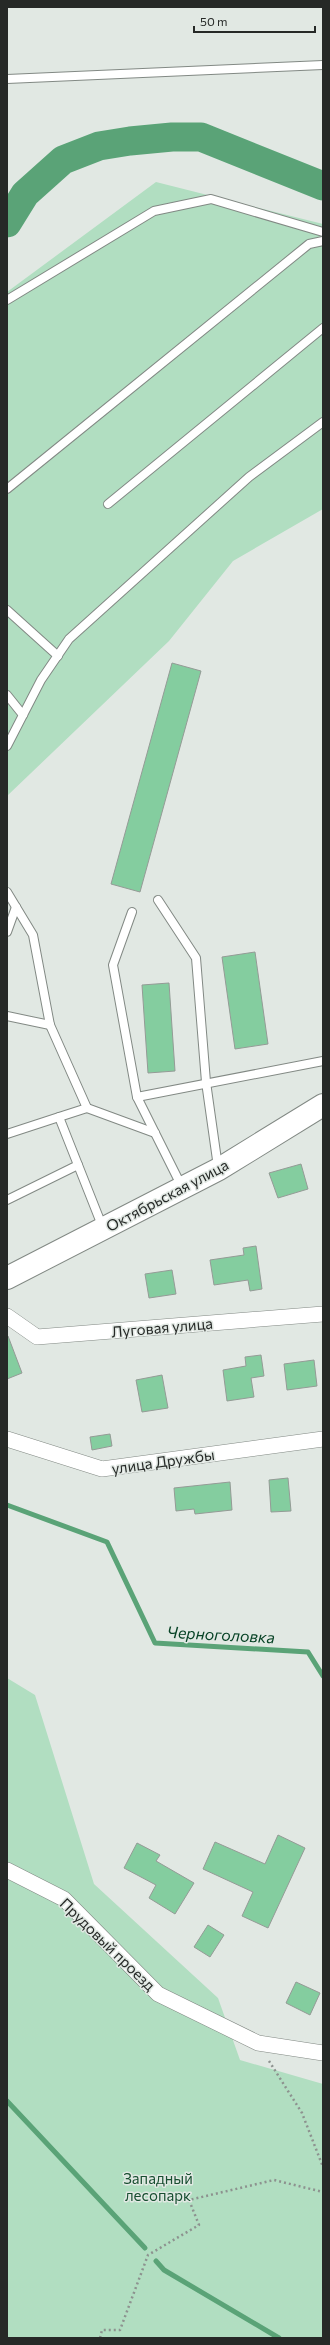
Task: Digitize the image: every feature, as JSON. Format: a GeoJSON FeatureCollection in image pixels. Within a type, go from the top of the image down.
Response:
{"type":"FeatureCollection","features":[{"type":"Feature","properties":{"kind":"street","name":"Октябрьская улица"},"geometry":{"type":"LineString","coordinates":[[7,1278],[219,1170],[323,1105]]}},
{"type":"Feature","properties":{"kind":"street","name":"Луговая улица"},"geometry":{"type":"LineString","coordinates":[[7,1316],[37,1337],[323,1314]]}},
{"type":"Feature","properties":{"kind":"street","name":"улица Дружбы"},"geometry":{"type":"LineString","coordinates":[[7,1439],[102,1469],[323,1439]]}},
{"type":"Feature","properties":{"kind":"street","name":"Прудовый проезд"},"geometry":{"type":"LineString","coordinates":[[7,1870],[64,1899],[158,1994],[258,2043],[323,2053]]}},
{"type":"Feature","properties":{"kind":"lane"},"geometry":{"type":"LineString","coordinates":[[7,79],[323,65]]}},
{"type":"Feature","properties":{"kind":"lane"},"geometry":{"type":"LineString","coordinates":[[7,300],[154,211],[211,200],[323,232]]}},
{"type":"Feature","properties":{"kind":"lane"},"geometry":{"type":"LineString","coordinates":[[7,489],[309,244],[323,242]]}},
{"type":"Feature","properties":{"kind":"lane"},"geometry":{"type":"LineString","coordinates":[[108,504],[323,328]]}},
{"type":"Feature","properties":{"kind":"lane"},"geometry":{"type":"LineString","coordinates":[[7,746],[41,680],[69,639],[249,477],[323,422]]}},
{"type":"Feature","properties":{"kind":"lane"},"geometry":{"type":"LineString","coordinates":[[7,610],[58,656]]}},
{"type":"Feature","properties":{"kind":"lane"},"geometry":{"type":"LineString","coordinates":[[7,695],[23,715]]}},
{"type":"Feature","properties":{"kind":"lane"},"geometry":{"type":"LineString","coordinates":[[7,892],[33,935],[50,1025],[87,1108]]}},
{"type":"Feature","properties":{"kind":"lane"},"geometry":{"type":"LineString","coordinates":[[158,900],[196,958],[206,1082],[219,1170]]}},
{"type":"Feature","properties":{"kind":"lane"},"geometry":{"type":"LineString","coordinates":[[7,932],[16,906]]}},
{"type":"Feature","properties":{"kind":"lane"},"geometry":{"type":"LineString","coordinates":[[132,912],[113,965],[137,1097],[183,1188]]}},
{"type":"Feature","properties":{"kind":"lane"},"geometry":{"type":"LineString","coordinates":[[7,1016],[50,1025]]}},
{"type":"Feature","properties":{"kind":"lane"},"geometry":{"type":"LineString","coordinates":[[137,1097],[206,1082],[323,1060]]}},
{"type":"Feature","properties":{"kind":"lane"},"geometry":{"type":"LineString","coordinates":[[7,1134],[87,1108],[155,1133]]}},
{"type":"Feature","properties":{"kind":"lane"},"geometry":{"type":"LineString","coordinates":[[59,1117],[104,1228]]}},
{"type":"Feature","properties":{"kind":"lane"},"geometry":{"type":"LineString","coordinates":[[7,1200],[78,1165]]}},
{"type":"Feature","properties":{"kind":"path"},"geometry":{"type":"LineString","coordinates":[[258,2043],[302,2114],[323,2166]]}},
{"type":"Feature","properties":{"kind":"path"},"geometry":{"type":"LineString","coordinates":[[100,2338],[102,2330],[120,2330],[148,2255],[199,2225],[190,2200],[274,2180],[323,2192]]}},
{"type":"Feature","properties":{"kind":"green space"},"geometry":{"type":"Polygon","coordinates":[[[156,182],[323,224],[323,509],[233,561],[169,641],[7,796],[7,292],[156,182]]]}},
{"type":"Feature","properties":{"kind":"green space","name":"Западный лесопарк"},"geometry":{"type":"Polygon","coordinates":[[[7,1678],[35,1695],[94,1884],[218,1998],[240,2060],[323,2084],[323,2338],[7,2338],[7,1678]]]}},
{"type":"Feature","properties":{"kind":"building"},"geometry":{"type":"Polygon","coordinates":[[[172,663],[201,671],[140,892],[111,884],[172,663]]]}},
{"type":"Feature","properties":{"kind":"building"},"geometry":{"type":"Polygon","coordinates":[[[255,952],[268,1044],[235,1049],[222,957],[255,952]]]}},
{"type":"Feature","properties":{"kind":"building"},"geometry":{"type":"Polygon","coordinates":[[[169,983],[175,1071],[148,1073],[142,985],[169,983]]]}},
{"type":"Feature","properties":{"kind":"building"},"geometry":{"type":"Polygon","coordinates":[[[301,1164],[308,1189],[278,1198],[269,1173],[301,1164]]]}},
{"type":"Feature","properties":{"kind":"building"},"geometry":{"type":"Polygon","coordinates":[[[256,1246],[262,1289],[250,1291],[248,1280],[214,1285],[210,1260],[244,1255],[243,1248],[256,1246]]]}},
{"type":"Feature","properties":{"kind":"building"},"geometry":{"type":"Polygon","coordinates":[[[172,1270],[176,1294],[149,1298],[145,1274],[172,1270]]]}},
{"type":"Feature","properties":{"kind":"building"},"geometry":{"type":"Polygon","coordinates":[[[8,1336],[22,1373],[7,1379],[7,1337],[8,1336]]]}},
{"type":"Feature","properties":{"kind":"building"},"geometry":{"type":"Polygon","coordinates":[[[261,1355],[264,1376],[251,1378],[254,1397],[227,1401],[223,1370],[246,1366],[245,1357],[261,1355]]]}},
{"type":"Feature","properties":{"kind":"building"},"geometry":{"type":"Polygon","coordinates":[[[314,1360],[317,1386],[287,1390],[284,1364],[314,1360]]]}},
{"type":"Feature","properties":{"kind":"building"},"geometry":{"type":"Polygon","coordinates":[[[162,1375],[168,1408],[142,1412],[136,1380],[162,1375]]]}},
{"type":"Feature","properties":{"kind":"building"},"geometry":{"type":"Polygon","coordinates":[[[110,1434],[112,1446],[92,1450],[90,1437],[110,1434]]]}},
{"type":"Feature","properties":{"kind":"building"},"geometry":{"type":"Polygon","coordinates":[[[288,1478],[291,1511],[271,1512],[269,1480],[288,1478]]]}},
{"type":"Feature","properties":{"kind":"building"},"geometry":{"type":"Polygon","coordinates":[[[230,1482],[232,1510],[195,1514],[194,1509],[176,1511],[174,1488],[230,1482]]]}},
{"type":"Feature","properties":{"kind":"building"},"geometry":{"type":"Polygon","coordinates":[[[278,1835],[305,1848],[268,1928],[242,1916],[253,1892],[203,1869],[215,1842],[265,1864],[278,1835]]]}},
{"type":"Feature","properties":{"kind":"building"},"geometry":{"type":"Polygon","coordinates":[[[137,1843],[160,1855],[156,1861],[194,1883],[175,1914],[149,1898],[156,1885],[124,1868],[137,1843]]]}},
{"type":"Feature","properties":{"kind":"building"},"geometry":{"type":"Polygon","coordinates":[[[208,1925],[224,1935],[210,1957],[194,1947],[208,1925]]]}},
{"type":"Feature","properties":{"kind":"building"},"geometry":{"type":"Polygon","coordinates":[[[296,1982],[320,1993],[310,2015],[286,2003],[296,1982]]]}},
{"type":"Feature","properties":{"kind":"waterway"},"geometry":{"type":"LineString","coordinates":[[7,223],[25,194],[63,160],[99,146],[130,141],[172,137],[201,137],[323,186]]}},
{"type":"Feature","properties":{"kind":"waterway","name":"Черноголовка"},"geometry":{"type":"LineString","coordinates":[[7,1505],[107,1542],[155,1643],[308,1652],[323,1676]]}},
{"type":"Feature","properties":{"kind":"waterway"},"geometry":{"type":"LineString","coordinates":[[7,2101],[145,2248]]}},
{"type":"Feature","properties":{"kind":"waterway"},"geometry":{"type":"LineString","coordinates":[[156,2261],[164,2270],[279,2338]]}}]}
